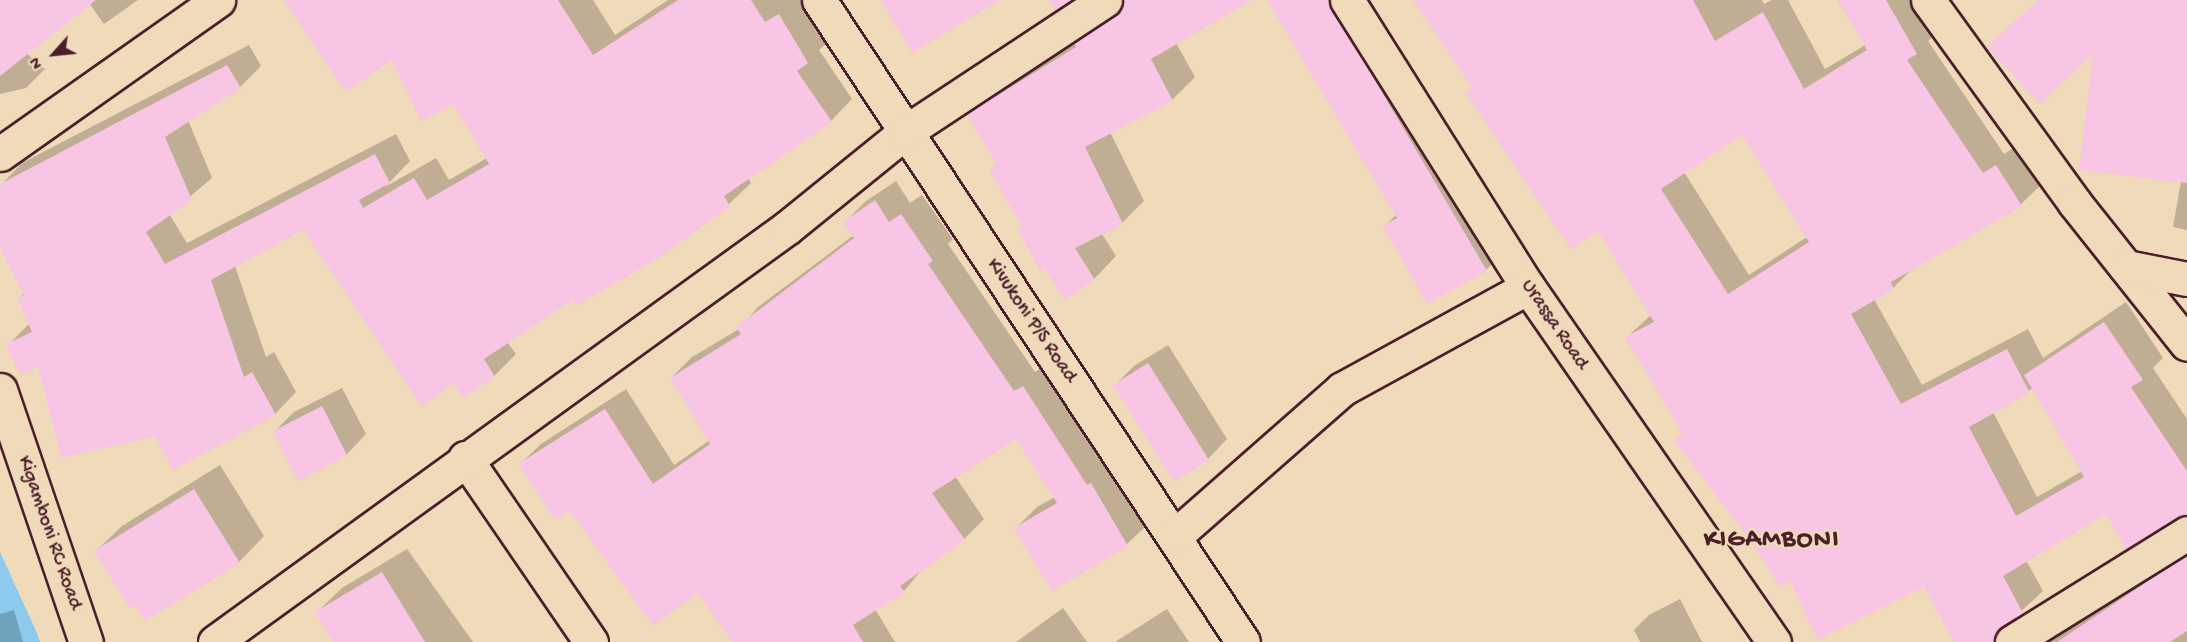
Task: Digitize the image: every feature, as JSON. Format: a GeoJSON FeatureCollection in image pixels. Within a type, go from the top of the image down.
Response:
{"type":"FeatureCollection","features":[{"type":"Feature","properties":{"kind":"street"},"geometry":{"type":"LineString","coordinates":[[0,154],[218,0]]}},
{"type":"Feature","properties":{"kind":"street","name":"Kivukoni P/S Road"},"geometry":{"type":"LineString","coordinates":[[819,0],[904,133],[1176,535],[1243,642]]}},
{"type":"Feature","properties":{"kind":"street"},"geometry":{"type":"LineString","coordinates":[[214,642],[465,458],[789,227],[904,133],[1105,0]]}},
{"type":"Feature","properties":{"kind":"street","name":"Urassa Road"},"geometry":{"type":"LineString","coordinates":[[1347,0],[1528,287],[1774,642]]}},
{"type":"Feature","properties":{"kind":"street"},"geometry":{"type":"LineString","coordinates":[[1928,0],[2074,202],[2187,344]]}},
{"type":"Feature","properties":{"kind":"street"},"geometry":{"type":"LineString","coordinates":[[2126,267],[2187,279]]}},
{"type":"Feature","properties":{"kind":"street"},"geometry":{"type":"LineString","coordinates":[[1176,535],[1342,389],[1528,287]]}},
{"type":"Feature","properties":{"kind":"street","name":"Kigamboni RC Road"},"geometry":{"type":"LineString","coordinates":[[0,390],[86,642]]}},
{"type":"Feature","properties":{"kind":"street"},"geometry":{"type":"LineString","coordinates":[[465,458],[591,642]]}},
{"type":"Feature","properties":{"kind":"street"},"geometry":{"type":"LineString","coordinates":[[2012,642],[2187,533]]}},
{"type":"Feature","properties":{"kind":"water"},"geometry":{"type":"Polygon","coordinates":[[[0,552],[36,631],[40,642],[0,642],[0,552]]]}},
{"type":"Feature","properties":{"kind":"building"},"geometry":{"type":"Polygon","coordinates":[[[0,0],[96,0],[0,76],[0,0]]]}},
{"type":"Feature","properties":{"kind":"building"},"geometry":{"type":"Polygon","coordinates":[[[283,0],[558,0],[593,55],[678,0],[751,0],[765,22],[779,14],[808,63],[797,71],[832,122],[724,196],[730,206],[660,257],[576,306],[573,300],[484,359],[495,377],[463,398],[454,383],[422,407],[303,230],[211,280],[244,377],[252,372],[276,415],[173,470],[155,436],[61,458],[38,367],[20,375],[6,344],[32,332],[17,298],[24,295],[0,248],[0,184],[227,65],[241,88],[165,137],[192,200],[146,232],[165,264],[375,154],[390,183],[359,200],[363,208],[414,178],[427,200],[489,164],[454,105],[421,121],[392,60],[346,92],[283,0]]]}},
{"type":"Feature","properties":{"kind":"building"},"geometry":{"type":"Polygon","coordinates":[[[881,0],[1000,0],[912,53],[881,0]]]}},
{"type":"Feature","properties":{"kind":"building"},"geometry":{"type":"Polygon","coordinates":[[[1049,0],[1071,0],[1055,10],[1049,0]]]}},
{"type":"Feature","properties":{"kind":"building"},"geometry":{"type":"Polygon","coordinates":[[[1124,0],[1252,0],[1151,59],[1173,101],[1085,147],[1123,224],[1075,248],[1095,280],[1064,300],[1044,268],[1040,271],[1017,228],[1022,226],[989,170],[997,165],[967,114],[1076,47],[1074,43],[1116,15],[1124,0]]]}},
{"type":"Feature","properties":{"kind":"building"},"geometry":{"type":"Polygon","coordinates":[[[1267,0],[1328,0],[1487,271],[1427,304],[1383,226],[1397,218],[1267,0]]]}},
{"type":"Feature","properties":{"kind":"building"},"geometry":{"type":"Polygon","coordinates":[[[1413,0],[1693,0],[1715,41],[1763,12],[1804,89],[1867,50],[1838,0],[1886,0],[1917,54],[1907,60],[1983,173],[1996,165],[2022,206],[1891,282],[1894,289],[1851,314],[1901,404],[2007,349],[2030,393],[1969,427],[2016,516],[2084,477],[2024,375],[2104,322],[2143,380],[2131,387],[2187,471],[2187,514],[2126,549],[2106,514],[2003,576],[2023,613],[2002,626],[1993,642],[1954,642],[1924,587],[1818,640],[1790,581],[1780,587],[1748,537],[1674,440],[1683,434],[1625,337],[1654,322],[1598,231],[1571,249],[1465,93],[1472,88],[1413,0]],[[1742,135],[1661,189],[1728,294],[1809,242],[1742,135]]]}},
{"type":"Feature","properties":{"kind":"building"},"geometry":{"type":"Polygon","coordinates":[[[2038,0],[2187,0],[2187,183],[2079,170],[2093,54],[2040,104],[1987,47],[2038,0]]]}},
{"type":"Feature","properties":{"kind":"building"},"geometry":{"type":"Polygon","coordinates":[[[875,200],[889,222],[901,214],[933,261],[928,264],[1014,391],[1023,386],[1087,485],[1091,483],[1128,546],[1052,591],[1014,528],[1057,503],[1016,439],[932,493],[965,540],[900,586],[905,592],[853,625],[863,642],[732,642],[698,593],[653,626],[570,511],[555,520],[518,464],[605,409],[653,484],[710,444],[670,378],[741,334],[736,327],[854,238],[843,222],[875,200]]]}},
{"type":"Feature","properties":{"kind":"building"},"geometry":{"type":"Polygon","coordinates":[[[1148,363],[1209,460],[1174,482],[1113,385],[1148,363]]]}},
{"type":"Feature","properties":{"kind":"building"},"geometry":{"type":"Polygon","coordinates":[[[322,406],[347,455],[298,481],[273,431],[322,406]]]}},
{"type":"Feature","properties":{"kind":"building"},"geometry":{"type":"Polygon","coordinates":[[[194,489],[240,563],[145,621],[135,605],[130,608],[94,551],[194,489]]]}},
{"type":"Feature","properties":{"kind":"building"},"geometry":{"type":"Polygon","coordinates":[[[2187,555],[2187,631],[2170,642],[2057,642],[2187,555]]]}},
{"type":"Feature","properties":{"kind":"building"},"geometry":{"type":"Polygon","coordinates":[[[382,572],[425,642],[333,642],[315,612],[382,572]]]}},
{"type":"Feature","properties":{"kind":"district","name":"KIGAMBONI"},"geometry":{"type":"Point","coordinates":[1772,541]}}]}
